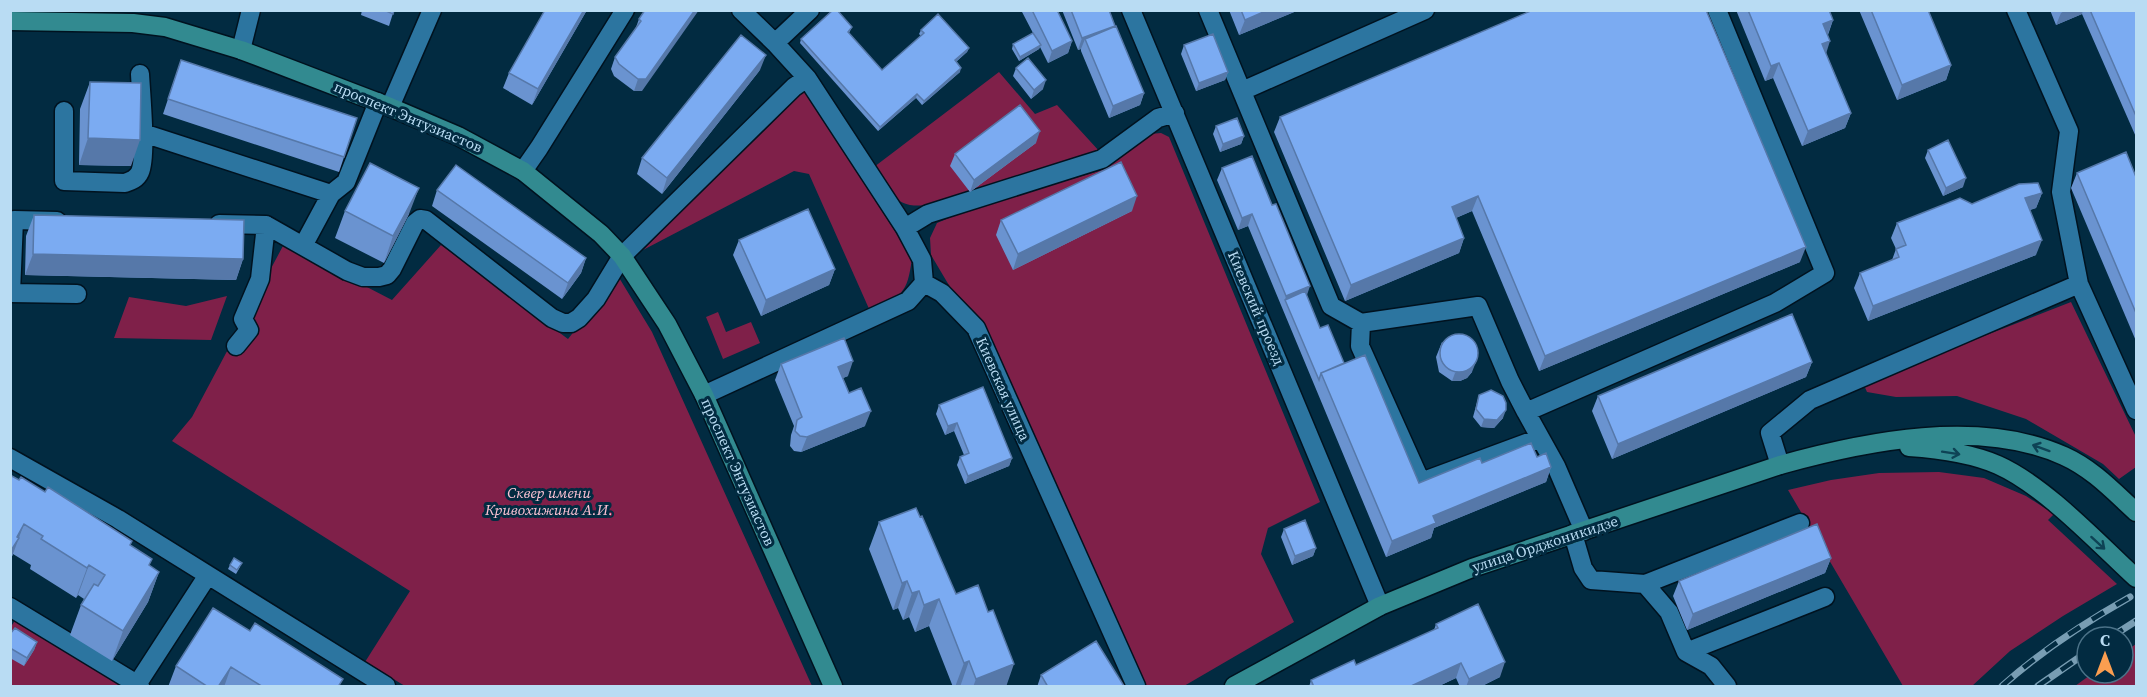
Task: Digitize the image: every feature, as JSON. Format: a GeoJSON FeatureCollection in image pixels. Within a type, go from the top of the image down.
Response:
{"type":"FeatureCollection","features":[{"type":"Feature","properties":{"kind":"main road","name":"проспект Энтузиастов"},"geometry":{"type":"LineString","coordinates":[[10,21],[134,16],[241,50],[384,104],[458,136],[523,171],[601,234],[622,256],[667,324],[704,395],[833,687]]}},
{"type":"Feature","properties":{"kind":"main road","name":"улица Орджоникидзе"},"geometry":{"type":"LineString","coordinates":[[1234,687],[1380,606],[1472,568],[1780,465],[1820,454],[1872,444],[1933,437],[1986,437],[2029,444],[2064,457],[2094,473],[2136,512]]}},
{"type":"Feature","properties":{"kind":"main road","name":"улица Орджоникидзе"},"geometry":{"type":"LineString","coordinates":[[1872,444],[1922,448],[1998,465],[2033,485],[2136,578]]}},
{"type":"Feature","properties":{"kind":"street"},"geometry":{"type":"LineString","coordinates":[[241,50],[251,10]]}},
{"type":"Feature","properties":{"kind":"street"},"geometry":{"type":"LineString","coordinates":[[303,246],[331,194],[346,182],[432,10]]}},
{"type":"Feature","properties":{"kind":"street"},"geometry":{"type":"LineString","coordinates":[[523,171],[624,10]]}},
{"type":"Feature","properties":{"kind":"street"},"geometry":{"type":"LineString","coordinates":[[704,395],[908,301],[924,283],[922,260],[905,228],[807,78],[776,43],[741,10]]}},
{"type":"Feature","properties":{"kind":"street"},"geometry":{"type":"LineString","coordinates":[[776,43],[810,10]]}},
{"type":"Feature","properties":{"kind":"street","name":"Киевский проезд"},"geometry":{"type":"LineString","coordinates":[[1131,10],[1380,606]]}},
{"type":"Feature","properties":{"kind":"street"},"geometry":{"type":"LineString","coordinates":[[1208,10],[1331,306],[1361,323],[1478,306],[1510,381],[1556,466],[1578,533],[1583,568],[1591,580],[1645,584],[1800,523]]}},
{"type":"Feature","properties":{"kind":"street"},"geometry":{"type":"LineString","coordinates":[[1242,91],[1425,10]]}},
{"type":"Feature","properties":{"kind":"street"},"geometry":{"type":"LineString","coordinates":[[1526,412],[1776,303],[1825,273],[1717,10]]}},
{"type":"Feature","properties":{"kind":"street"},"geometry":{"type":"LineString","coordinates":[[2016,10],[2069,130],[2061,192],[2079,284],[2136,410]]}},
{"type":"Feature","properties":{"kind":"street"},"geometry":{"type":"LineString","coordinates":[[64,111],[64,181],[125,183],[134,180],[140,172],[143,133],[140,74]]}},
{"type":"Feature","properties":{"kind":"street"},"geometry":{"type":"LineString","coordinates":[[199,224],[266,225],[355,274],[363,277],[379,277],[387,275],[392,269],[414,223],[420,219],[426,220],[552,318],[563,323],[572,323],[596,299],[622,256],[794,87],[807,78]]}},
{"type":"Feature","properties":{"kind":"street"},"geometry":{"type":"LineString","coordinates":[[905,228],[928,214],[1102,159],[1158,118],[1175,113]]}},
{"type":"Feature","properties":{"kind":"street"},"geometry":{"type":"LineString","coordinates":[[143,133],[331,194]]}},
{"type":"Feature","properties":{"kind":"street"},"geometry":{"type":"LineString","coordinates":[[72,222],[14,220],[11,293],[77,294]]}},
{"type":"Feature","properties":{"kind":"street"},"geometry":{"type":"LineString","coordinates":[[236,346],[249,330],[243,319],[260,279],[266,225]]}},
{"type":"Feature","properties":{"kind":"street","name":"Киевская улица"},"geometry":{"type":"LineString","coordinates":[[924,283],[942,293],[976,328],[1136,687]]}},
{"type":"Feature","properties":{"kind":"street"},"geometry":{"type":"LineString","coordinates":[[1780,465],[1770,433],[1810,400],[2079,284]]}},
{"type":"Feature","properties":{"kind":"street"},"geometry":{"type":"LineString","coordinates":[[1361,323],[1360,346],[1421,482],[1540,438]]}},
{"type":"Feature","properties":{"kind":"street"},"geometry":{"type":"LineString","coordinates":[[10,458],[118,519],[386,687]]}},
{"type":"Feature","properties":{"kind":"street"},"geometry":{"type":"LineString","coordinates":[[10,607],[138,686],[208,575]]}},
{"type":"Feature","properties":{"kind":"street"},"geometry":{"type":"LineString","coordinates":[[1645,584],[1669,612],[1686,652],[1711,666],[1727,687]]}},
{"type":"Feature","properties":{"kind":"street"},"geometry":{"type":"LineString","coordinates":[[1686,652],[1825,597]]}},
{"type":"Feature","properties":{"kind":"green space"},"geometry":{"type":"Polygon","coordinates":[[[999,72],[1035,114],[1057,105],[1100,152],[928,205],[917,206],[900,202],[890,192],[874,167],[999,72]]]}},
{"type":"Feature","properties":{"kind":"green space"},"geometry":{"type":"Polygon","coordinates":[[[804,89],[912,258],[905,287],[896,297],[870,311],[809,174],[794,171],[643,250],[804,89]]]}},
{"type":"Feature","properties":{"kind":"green space"},"geometry":{"type":"Polygon","coordinates":[[[1161,133],[1169,137],[1320,502],[1268,528],[1261,554],[1294,622],[1184,686],[1144,686],[981,319],[950,287],[931,255],[930,238],[937,223],[970,209],[1106,169],[1150,134],[1161,133]]]}},
{"type":"Feature","properties":{"kind":"green space","name":"Сквер имени Кривохижина А.И."},"geometry":{"type":"Polygon","coordinates":[[[284,244],[392,300],[441,245],[568,339],[618,276],[652,332],[812,686],[405,686],[365,662],[410,591],[172,441],[192,417],[284,244]]]}},
{"type":"Feature","properties":{"kind":"green space"},"geometry":{"type":"Polygon","coordinates":[[[227,296],[211,340],[114,338],[129,297],[186,306],[227,296]]]}},
{"type":"Feature","properties":{"kind":"green space"},"geometry":{"type":"Polygon","coordinates":[[[2071,302],[2136,437],[2136,467],[2119,479],[2103,464],[2026,419],[1957,396],[1896,397],[1867,392],[1863,383],[2071,302]]]}},
{"type":"Feature","properties":{"kind":"green space"},"geometry":{"type":"Polygon","coordinates":[[[718,312],[726,332],[751,322],[760,343],[723,359],[706,317],[718,312]]]}},
{"type":"Feature","properties":{"kind":"green space"},"geometry":{"type":"Polygon","coordinates":[[[1939,472],[1984,478],[2026,496],[2054,514],[2048,520],[2117,584],[2010,651],[1972,686],[1903,686],[1788,490],[1831,480],[1879,473],[1939,472]]]}},
{"type":"Feature","properties":{"kind":"green space"},"geometry":{"type":"Polygon","coordinates":[[[16,619],[123,685],[11,686],[10,628],[16,619]]]}},
{"type":"Feature","properties":{"kind":"green space"},"geometry":{"type":"Polygon","coordinates":[[[2135,645],[2136,686],[2075,686],[2135,685],[2135,645]]]}},
{"type":"Feature","properties":{"kind":"building"},"geometry":{"type":"Polygon","coordinates":[[[545,10],[584,10],[538,89],[509,73],[545,10]]]}},
{"type":"Feature","properties":{"kind":"building"},"geometry":{"type":"Polygon","coordinates":[[[645,10],[695,10],[646,79],[638,79],[619,64],[615,57],[641,21],[639,19],[645,10]]]}},
{"type":"Feature","properties":{"kind":"building"},"geometry":{"type":"Polygon","coordinates":[[[833,10],[837,10],[852,27],[848,32],[882,70],[924,33],[921,30],[938,14],[969,48],[955,60],[961,68],[924,101],[917,94],[880,127],[801,39],[833,10]]]}},
{"type":"Feature","properties":{"kind":"building"},"geometry":{"type":"Polygon","coordinates":[[[1032,10],[1057,10],[1072,41],[1052,51],[1032,10]]]}},
{"type":"Feature","properties":{"kind":"building"},"geometry":{"type":"Polygon","coordinates":[[[1071,10],[1109,10],[1115,26],[1082,38],[1071,10]]]}},
{"type":"Feature","properties":{"kind":"building"},"geometry":{"type":"Polygon","coordinates":[[[1241,10],[1268,10],[1245,20],[1241,10]]]}},
{"type":"Feature","properties":{"kind":"building"},"geometry":{"type":"Polygon","coordinates":[[[1533,10],[1706,10],[1806,247],[1545,356],[1478,196],[1452,207],[1464,238],[1351,285],[1280,117],[1533,10]]]}},
{"type":"Feature","properties":{"kind":"building"},"geometry":{"type":"Polygon","coordinates":[[[1748,10],[1829,10],[1833,20],[1823,24],[1830,41],[1822,44],[1851,113],[1808,131],[1779,63],[1771,66],[1748,10]]]}},
{"type":"Feature","properties":{"kind":"building"},"geometry":{"type":"Polygon","coordinates":[[[1871,10],[1928,10],[1951,65],[1902,85],[1871,10]]]}},
{"type":"Feature","properties":{"kind":"building"},"geometry":{"type":"Polygon","coordinates":[[[2090,10],[2136,10],[2136,116],[2090,10]]]}},
{"type":"Feature","properties":{"kind":"building"},"geometry":{"type":"Polygon","coordinates":[[[1116,26],[1144,93],[1113,106],[1085,39],[1116,26]]]}},
{"type":"Feature","properties":{"kind":"building"},"geometry":{"type":"Polygon","coordinates":[[[1033,33],[1041,45],[1020,57],[1013,44],[1033,33]]]}},
{"type":"Feature","properties":{"kind":"building"},"geometry":{"type":"Polygon","coordinates":[[[1213,34],[1228,72],[1199,83],[1184,45],[1213,34]]]}},
{"type":"Feature","properties":{"kind":"building"},"geometry":{"type":"Polygon","coordinates":[[[741,35],[766,55],[667,178],[642,158],[741,35]]]}},
{"type":"Feature","properties":{"kind":"building"},"geometry":{"type":"Polygon","coordinates":[[[1028,58],[1046,80],[1034,90],[1016,68],[1028,58]]]}},
{"type":"Feature","properties":{"kind":"building"},"geometry":{"type":"Polygon","coordinates":[[[181,60],[357,118],[344,157],[168,99],[181,60]]]}},
{"type":"Feature","properties":{"kind":"building"},"geometry":{"type":"Polygon","coordinates":[[[90,82],[141,83],[140,140],[88,138],[90,82]]]}},
{"type":"Feature","properties":{"kind":"building"},"geometry":{"type":"Polygon","coordinates":[[[1020,105],[1040,131],[974,180],[955,154],[1020,105]]]}},
{"type":"Feature","properties":{"kind":"building"},"geometry":{"type":"Polygon","coordinates":[[[1237,118],[1244,136],[1223,144],[1216,126],[1237,118]]]}},
{"type":"Feature","properties":{"kind":"building"},"geometry":{"type":"Polygon","coordinates":[[[1948,140],[1966,178],[1946,188],[1928,150],[1948,140]]]}},
{"type":"Feature","properties":{"kind":"building"},"geometry":{"type":"Polygon","coordinates":[[[2126,152],[2136,177],[2136,313],[2077,173],[2126,152]]]}},
{"type":"Feature","properties":{"kind":"building"},"geometry":{"type":"Polygon","coordinates":[[[1252,156],[1272,205],[1276,204],[1310,286],[1286,296],[1252,214],[1242,218],[1222,168],[1252,156]]]}},
{"type":"Feature","properties":{"kind":"building"},"geometry":{"type":"Polygon","coordinates":[[[1121,162],[1137,196],[1018,254],[1001,220],[1121,162]]]}},
{"type":"Feature","properties":{"kind":"building"},"geometry":{"type":"Polygon","coordinates":[[[370,163],[419,188],[393,236],[345,211],[370,163]]]}},
{"type":"Feature","properties":{"kind":"building"},"geometry":{"type":"Polygon","coordinates":[[[456,165],[586,258],[568,283],[437,190],[456,165]]]}},
{"type":"Feature","properties":{"kind":"building"},"geometry":{"type":"Polygon","coordinates":[[[2038,183],[2042,193],[2025,198],[2042,240],[1873,306],[1860,273],[1899,257],[1896,249],[1906,245],[1897,223],[1960,198],[1972,204],[2019,184],[2038,183]]]}},
{"type":"Feature","properties":{"kind":"building"},"geometry":{"type":"Polygon","coordinates":[[[808,209],[835,269],[766,300],[739,240],[808,209]]]}},
{"type":"Feature","properties":{"kind":"building"},"geometry":{"type":"Polygon","coordinates":[[[34,215],[244,220],[243,259],[33,254],[34,215]]]}},
{"type":"Feature","properties":{"kind":"building"},"geometry":{"type":"Polygon","coordinates":[[[1305,291],[1320,328],[1328,325],[1344,363],[1321,373],[1319,380],[1285,300],[1305,291]]]}},
{"type":"Feature","properties":{"kind":"building"},"geometry":{"type":"Polygon","coordinates":[[[1792,314],[1812,362],[1618,444],[1598,396],[1792,314]]]}},
{"type":"Feature","properties":{"kind":"building"},"geometry":{"type":"Polygon","coordinates":[[[1459,334],[1473,339],[1478,353],[1473,367],[1459,372],[1445,367],[1440,353],[1445,339],[1459,334]]]}},
{"type":"Feature","properties":{"kind":"building"},"geometry":{"type":"Polygon","coordinates":[[[844,338],[853,361],[838,367],[849,393],[861,388],[871,411],[807,437],[800,436],[795,431],[797,420],[802,417],[781,364],[844,338]]]}},
{"type":"Feature","properties":{"kind":"building"},"geometry":{"type":"Polygon","coordinates":[[[1365,355],[1419,483],[1480,458],[1482,463],[1531,443],[1537,457],[1546,453],[1551,467],[1433,516],[1436,523],[1392,541],[1321,373],[1365,355]]]}},
{"type":"Feature","properties":{"kind":"building"},"geometry":{"type":"Polygon","coordinates":[[[983,387],[1012,458],[968,476],[960,457],[969,453],[957,423],[948,426],[939,405],[983,387]]]}},
{"type":"Feature","properties":{"kind":"building"},"geometry":{"type":"Polygon","coordinates":[[[1491,390],[1503,396],[1506,403],[1506,410],[1497,420],[1484,419],[1476,409],[1479,395],[1491,390]]]}},
{"type":"Feature","properties":{"kind":"building"},"geometry":{"type":"Polygon","coordinates":[[[10,475],[19,480],[21,477],[45,492],[48,487],[132,541],[130,545],[152,559],[149,565],[159,572],[123,631],[81,605],[94,584],[98,586],[105,575],[89,565],[87,568],[41,539],[43,536],[24,524],[10,552],[10,475]]]}},
{"type":"Feature","properties":{"kind":"building"},"geometry":{"type":"Polygon","coordinates":[[[916,508],[920,517],[922,516],[956,594],[978,585],[988,612],[993,610],[1014,664],[976,679],[969,661],[964,663],[939,599],[924,605],[919,591],[912,593],[907,581],[902,583],[879,522],[916,508]]]}},
{"type":"Feature","properties":{"kind":"building"},"geometry":{"type":"Polygon","coordinates":[[[1305,520],[1316,548],[1295,556],[1284,529],[1305,520]]]}},
{"type":"Feature","properties":{"kind":"building"},"geometry":{"type":"Polygon","coordinates":[[[1817,524],[1831,558],[1693,614],[1679,581],[1817,524]]]}},
{"type":"Feature","properties":{"kind":"building"},"geometry":{"type":"Polygon","coordinates":[[[234,558],[242,563],[237,570],[230,565],[234,558]]]}},
{"type":"Feature","properties":{"kind":"building"},"geometry":{"type":"Polygon","coordinates":[[[1478,604],[1505,662],[1469,679],[1461,663],[1409,687],[1314,687],[1311,680],[1354,660],[1356,665],[1438,628],[1436,624],[1478,604]]]}},
{"type":"Feature","properties":{"kind":"building"},"geometry":{"type":"Polygon","coordinates":[[[213,608],[250,631],[255,623],[343,679],[338,687],[263,687],[231,667],[218,687],[208,687],[176,666],[213,608]]]}},
{"type":"Feature","properties":{"kind":"building"},"geometry":{"type":"Polygon","coordinates":[[[15,628],[37,642],[27,658],[10,648],[10,634],[15,628]]]}},
{"type":"Feature","properties":{"kind":"building"},"geometry":{"type":"Polygon","coordinates":[[[1096,641],[1124,686],[1048,687],[1041,675],[1096,641]]]}},
{"type":"Feature","properties":{"kind":"railway"},"geometry":{"type":"LineString","coordinates":[[2002,686],[2063,638],[2130,597]]}},
{"type":"Feature","properties":{"kind":"railway"},"geometry":{"type":"LineString","coordinates":[[2130,625],[2136,621]]}},
{"type":"Feature","properties":{"kind":"railway"},"geometry":{"type":"LineString","coordinates":[[2038,686],[2075,660]]}}]}
